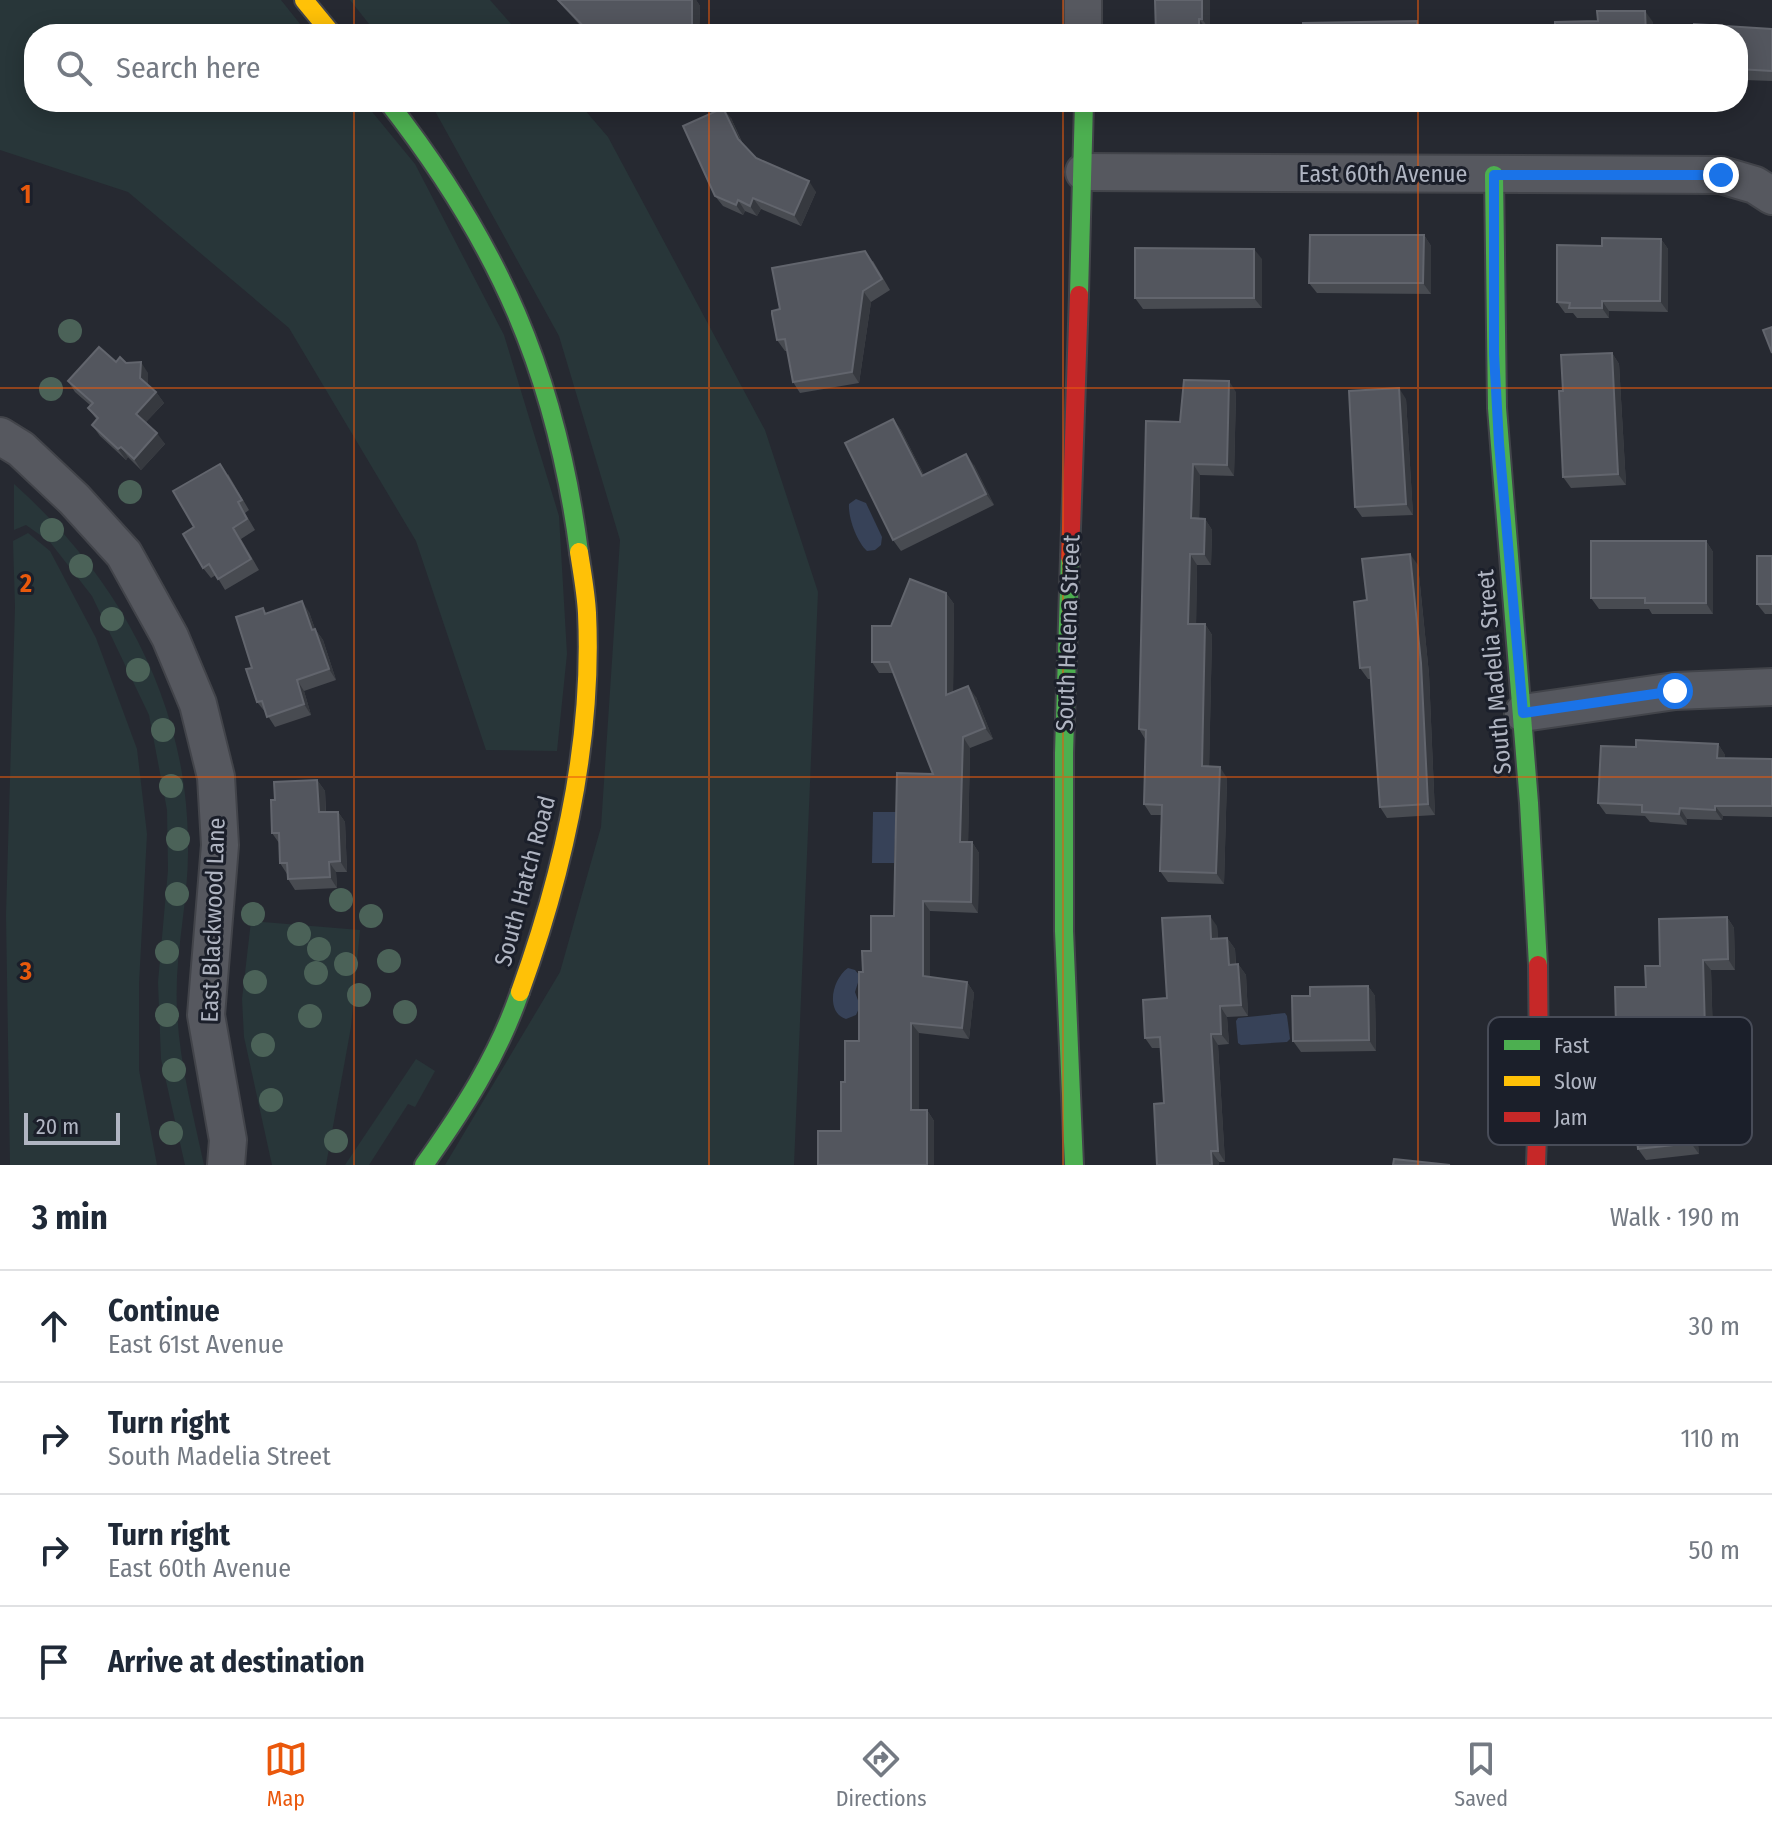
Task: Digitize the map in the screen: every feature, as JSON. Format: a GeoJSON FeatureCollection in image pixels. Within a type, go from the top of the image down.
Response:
{"type":"FeatureCollection","features":[{"type":"Feature","properties":{"kind":"street"},"geometry":{"type":"LineString","coordinates":[[304,0],[324,24]]}},
{"type":"Feature","properties":{"kind":"street"},"geometry":{"type":"LineString","coordinates":[[1083,0],[1083,24]]}},
{"type":"Feature","properties":{"kind":"street","name":"South Hatch Road"},"geometry":{"type":"LineString","coordinates":[[396,112],[449,183],[489,251],[523,325],[554,411],[578,523],[588,628],[581,745],[563,850],[538,935],[514,1012],[476,1089],[424,1165]]}},
{"type":"Feature","properties":{"kind":"street","name":"South Helena Street"},"geometry":{"type":"LineString","coordinates":[[1074,1165],[1064,931],[1064,753],[1084,112]]}},
{"type":"Feature","properties":{"kind":"street","name":"East 60th Avenue"},"geometry":{"type":"LineString","coordinates":[[1084,172],[1721,175],[1755,185],[1772,196]]}},
{"type":"Feature","properties":{"kind":"street","name":"South Madelia Street"},"geometry":{"type":"LineString","coordinates":[[1494,175],[1494,354],[1523,713],[1540,1017]]}},
{"type":"Feature","properties":{"kind":"street","name":"East Blackwood Lane"},"geometry":{"type":"LineString","coordinates":[[0,436],[21,449],[74,499],[124,554],[170,637],[198,704],[216,777],[220,845],[206,1015],[232,1157]]}},
{"type":"Feature","properties":{"kind":"street"},"geometry":{"type":"LineString","coordinates":[[1523,713],[1675,691],[1772,687]]}},
{"type":"Feature","properties":{"kind":"street","name":"South Madelia Street"},"geometry":{"type":"LineString","coordinates":[[1536,1165],[1537,1145]]}},
{"type":"Feature","properties":{"kind":"shaded area"},"geometry":{"type":"Polygon","coordinates":[[[0,0],[281,0],[300,24],[24,24],[24,112],[372,112],[415,164],[504,335],[559,516],[567,654],[557,751],[486,750],[416,541],[289,328],[128,192],[0,150],[0,0]]]}},
{"type":"Feature","properties":{"kind":"shaded area"},"geometry":{"type":"Polygon","coordinates":[[[350,0],[490,0],[511,24],[369,24],[350,0]]]}},
{"type":"Feature","properties":{"kind":"shaded area"},"geometry":{"type":"Polygon","coordinates":[[[436,112],[587,112],[608,137],[765,430],[818,592],[794,1165],[445,1165],[560,972],[601,827],[620,540],[559,336],[436,112]]]}},
{"type":"Feature","properties":{"kind":"shaded area"},"geometry":{"type":"Polygon","coordinates":[[[14,484],[52,521],[115,602],[140,646],[161,693],[176,742],[185,793],[188,846],[178,968],[178,1029],[204,1165],[185,1165],[161,1059],[158,982],[168,870],[167,810],[149,715],[92,596],[50,542],[26,525],[14,530],[14,484]]]}},
{"type":"Feature","properties":{"kind":"shaded area"},"geometry":{"type":"Polygon","coordinates":[[[28,533],[50,551],[96,638],[137,749],[147,834],[139,984],[139,1070],[157,1165],[10,1165],[6,915],[15,607],[13,541],[28,533]]]}},
{"type":"Feature","properties":{"kind":"shaded area"},"geometry":{"type":"Polygon","coordinates":[[[251,921],[360,930],[351,1027],[326,1165],[272,1165],[244,1037],[242,999],[251,921]]]}},
{"type":"Feature","properties":{"kind":"shaded area"},"geometry":{"type":"Polygon","coordinates":[[[416,1059],[435,1071],[415,1107],[408,1104],[369,1165],[345,1165],[416,1059]]]}},
{"type":"Feature","properties":{"kind":"water"},"geometry":{"type":"Polygon","coordinates":[[[856,499],[866,503],[882,537],[881,545],[875,550],[867,551],[854,529],[849,504],[856,499]]]}},
{"type":"Feature","properties":{"kind":"water"},"geometry":{"type":"Polygon","coordinates":[[[873,812],[896,812],[894,863],[872,863],[873,812]]]}},
{"type":"Feature","properties":{"kind":"water"},"geometry":{"type":"Polygon","coordinates":[[[848,968],[860,976],[855,992],[860,1006],[856,1015],[846,1019],[835,1010],[833,995],[838,980],[848,968]]]}},
{"type":"Feature","properties":{"kind":"water"},"geometry":{"type":"Polygon","coordinates":[[[1285,1013],[1290,1039],[1287,1042],[1238,1043],[1238,1018],[1285,1013]]]}},
{"type":"Feature","properties":{"kind":"building"},"geometry":{"type":"Polygon","coordinates":[[[558,0],[692,0],[692,24],[581,24],[558,0]]]}},
{"type":"Feature","properties":{"kind":"building"},"geometry":{"type":"Polygon","coordinates":[[[1155,0],[1202,0],[1199,24],[1156,24],[1155,0]]]}},
{"type":"Feature","properties":{"kind":"building"},"geometry":{"type":"Polygon","coordinates":[[[1597,11],[1645,11],[1646,24],[1555,24],[1598,21],[1597,11]]]}},
{"type":"Feature","properties":{"kind":"building"},"geometry":{"type":"Polygon","coordinates":[[[1417,21],[1417,24],[1303,23],[1417,21]]]}},
{"type":"Feature","properties":{"kind":"building"},"geometry":{"type":"Polygon","coordinates":[[[1748,27],[1772,29],[1772,71],[1748,70],[1748,27]]]}},
{"type":"Feature","properties":{"kind":"building"},"geometry":{"type":"Polygon","coordinates":[[[714,112],[725,112],[738,139],[756,158],[809,181],[794,215],[753,198],[750,206],[738,200],[736,205],[715,196],[683,126],[714,112]]]}},
{"type":"Feature","properties":{"kind":"building"},"geometry":{"type":"Polygon","coordinates":[[[1310,235],[1424,235],[1423,283],[1309,283],[1310,235]]]}},
{"type":"Feature","properties":{"kind":"building"},"geometry":{"type":"Polygon","coordinates":[[[1602,238],[1661,239],[1660,301],[1602,301],[1602,308],[1569,308],[1570,303],[1557,302],[1557,245],[1602,246],[1602,238]]]}},
{"type":"Feature","properties":{"kind":"building"},"geometry":{"type":"Polygon","coordinates":[[[1135,248],[1254,249],[1254,298],[1135,298],[1135,248]]]}},
{"type":"Feature","properties":{"kind":"building"},"geometry":{"type":"Polygon","coordinates":[[[865,251],[882,279],[863,291],[852,372],[793,382],[785,339],[777,340],[772,314],[772,311],[780,309],[772,268],[865,251]]]}},
{"type":"Feature","properties":{"kind":"building"},"geometry":{"type":"Polygon","coordinates":[[[1772,327],[1772,353],[1763,330],[1772,327]]]}},
{"type":"Feature","properties":{"kind":"building"},"geometry":{"type":"Polygon","coordinates":[[[99,347],[116,362],[120,357],[126,363],[141,362],[140,378],[156,392],[136,414],[157,433],[134,459],[92,425],[98,418],[88,408],[93,403],[68,381],[99,347]]]}},
{"type":"Feature","properties":{"kind":"building"},"geometry":{"type":"Polygon","coordinates":[[[1612,353],[1618,474],[1563,477],[1559,391],[1563,391],[1561,355],[1612,353]]]}},
{"type":"Feature","properties":{"kind":"building"},"geometry":{"type":"Polygon","coordinates":[[[1184,380],[1229,381],[1227,465],[1193,464],[1191,518],[1205,519],[1204,554],[1190,554],[1188,624],[1205,624],[1202,766],[1220,767],[1216,873],[1160,871],[1162,805],[1144,804],[1146,730],[1139,729],[1146,421],[1180,422],[1184,380]]]}},
{"type":"Feature","properties":{"kind":"building"},"geometry":{"type":"Polygon","coordinates":[[[1399,388],[1406,504],[1355,507],[1349,391],[1399,388]]]}},
{"type":"Feature","properties":{"kind":"building"},"geometry":{"type":"Polygon","coordinates":[[[893,419],[922,476],[966,454],[986,494],[893,540],[845,443],[893,419]]]}},
{"type":"Feature","properties":{"kind":"building"},"geometry":{"type":"Polygon","coordinates":[[[220,464],[242,500],[238,502],[247,519],[233,528],[251,559],[218,579],[209,564],[203,568],[183,534],[194,527],[173,491],[220,464]]]}},
{"type":"Feature","properties":{"kind":"building"},"geometry":{"type":"Polygon","coordinates":[[[1591,541],[1706,541],[1706,603],[1645,603],[1645,598],[1591,598],[1591,541]]]}},
{"type":"Feature","properties":{"kind":"building"},"geometry":{"type":"Polygon","coordinates":[[[1410,554],[1421,663],[1428,804],[1380,807],[1370,667],[1360,668],[1354,602],[1367,600],[1362,559],[1410,554]]]}},
{"type":"Feature","properties":{"kind":"building"},"geometry":{"type":"Polygon","coordinates":[[[1757,556],[1772,556],[1772,604],[1757,604],[1757,556]]]}},
{"type":"Feature","properties":{"kind":"building"},"geometry":{"type":"Polygon","coordinates":[[[910,579],[946,593],[946,695],[968,686],[985,728],[963,737],[960,842],[972,842],[971,902],[923,901],[923,976],[967,982],[962,1028],[911,1023],[911,1110],[927,1110],[927,1165],[818,1165],[818,1131],[841,1131],[845,1041],[859,1041],[859,972],[863,972],[862,951],[871,951],[871,916],[894,916],[897,773],[933,774],[889,662],[872,662],[872,626],[891,626],[910,579]]]}},
{"type":"Feature","properties":{"kind":"building"},"geometry":{"type":"Polygon","coordinates":[[[302,601],[329,669],[297,680],[304,704],[267,717],[262,701],[257,702],[246,669],[252,668],[236,617],[263,608],[265,614],[302,601]]]}},
{"type":"Feature","properties":{"kind":"building"},"geometry":{"type":"Polygon","coordinates":[[[1636,740],[1718,744],[1717,758],[1772,759],[1772,806],[1715,806],[1715,810],[1680,808],[1679,814],[1642,812],[1642,805],[1598,803],[1601,746],[1636,747],[1636,740]]]}},
{"type":"Feature","properties":{"kind":"building"},"geometry":{"type":"Polygon","coordinates":[[[317,780],[319,812],[338,812],[340,861],[329,862],[330,877],[288,879],[287,863],[280,863],[279,833],[272,833],[274,782],[317,780]]]}},
{"type":"Feature","properties":{"kind":"building"},"geometry":{"type":"Polygon","coordinates":[[[1210,916],[1211,939],[1227,938],[1229,965],[1238,964],[1241,1005],[1220,1006],[1221,1034],[1211,1034],[1218,1151],[1211,1151],[1212,1165],[1157,1165],[1154,1104],[1164,1103],[1160,1037],[1145,1038],[1143,1000],[1167,998],[1162,918],[1210,916]]]}},
{"type":"Feature","properties":{"kind":"building"},"geometry":{"type":"Polygon","coordinates":[[[1727,917],[1728,959],[1703,960],[1705,1017],[1616,1017],[1615,987],[1646,987],[1645,966],[1660,966],[1659,919],[1727,917]]]}},
{"type":"Feature","properties":{"kind":"building"},"geometry":{"type":"Polygon","coordinates":[[[1368,986],[1369,1040],[1293,1041],[1292,996],[1310,996],[1310,987],[1368,986]]]}},
{"type":"Feature","properties":{"kind":"building"},"geometry":{"type":"Polygon","coordinates":[[[1638,1145],[1673,1145],[1638,1149],[1638,1145]]]}},
{"type":"Feature","properties":{"kind":"building"},"geometry":{"type":"Polygon","coordinates":[[[1394,1159],[1450,1165],[1393,1165],[1394,1159]]]}},
{"type":"Feature","properties":{"kind":"traffic: fast"},"geometry":{"type":"LineString","coordinates":[[395,112],[461,207],[491,260],[516,314],[538,369],[555,427],[569,487],[579,552]]}},
{"type":"Feature","properties":{"kind":"traffic: fast"},"geometry":{"type":"LineString","coordinates":[[1079,295],[1084,112]]}},
{"type":"Feature","properties":{"kind":"traffic: fast"},"geometry":{"type":"LineString","coordinates":[[1494,175],[1497,408],[1529,803],[1538,965]]}},
{"type":"Feature","properties":{"kind":"traffic: fast"},"geometry":{"type":"LineString","coordinates":[[1070,557],[1064,753],[1064,931],[1074,1165]]}},
{"type":"Feature","properties":{"kind":"traffic: fast"},"geometry":{"type":"LineString","coordinates":[[424,1165],[478,1082],[520,992]]}},
{"type":"Feature","properties":{"kind":"traffic: slow"},"geometry":{"type":"LineString","coordinates":[[304,0],[324,24]]}},
{"type":"Feature","properties":{"kind":"traffic: slow"},"geometry":{"type":"LineString","coordinates":[[520,992],[562,853],[580,757],[588,661],[586,605],[579,552]]}},
{"type":"Feature","properties":{"kind":"traffic: jam"},"geometry":{"type":"LineString","coordinates":[[1070,557],[1079,295]]}},
{"type":"Feature","properties":{"kind":"traffic: jam"},"geometry":{"type":"LineString","coordinates":[[1538,965],[1538,1017]]}},
{"type":"Feature","properties":{"kind":"traffic: jam"},"geometry":{"type":"LineString","coordinates":[[1536,1165],[1537,1145]]}},
{"type":"Feature","properties":{"kind":"route"},"geometry":{"type":"LineString","coordinates":[[1675,691],[1523,713],[1494,354],[1494,175],[1721,175]]}}]}
